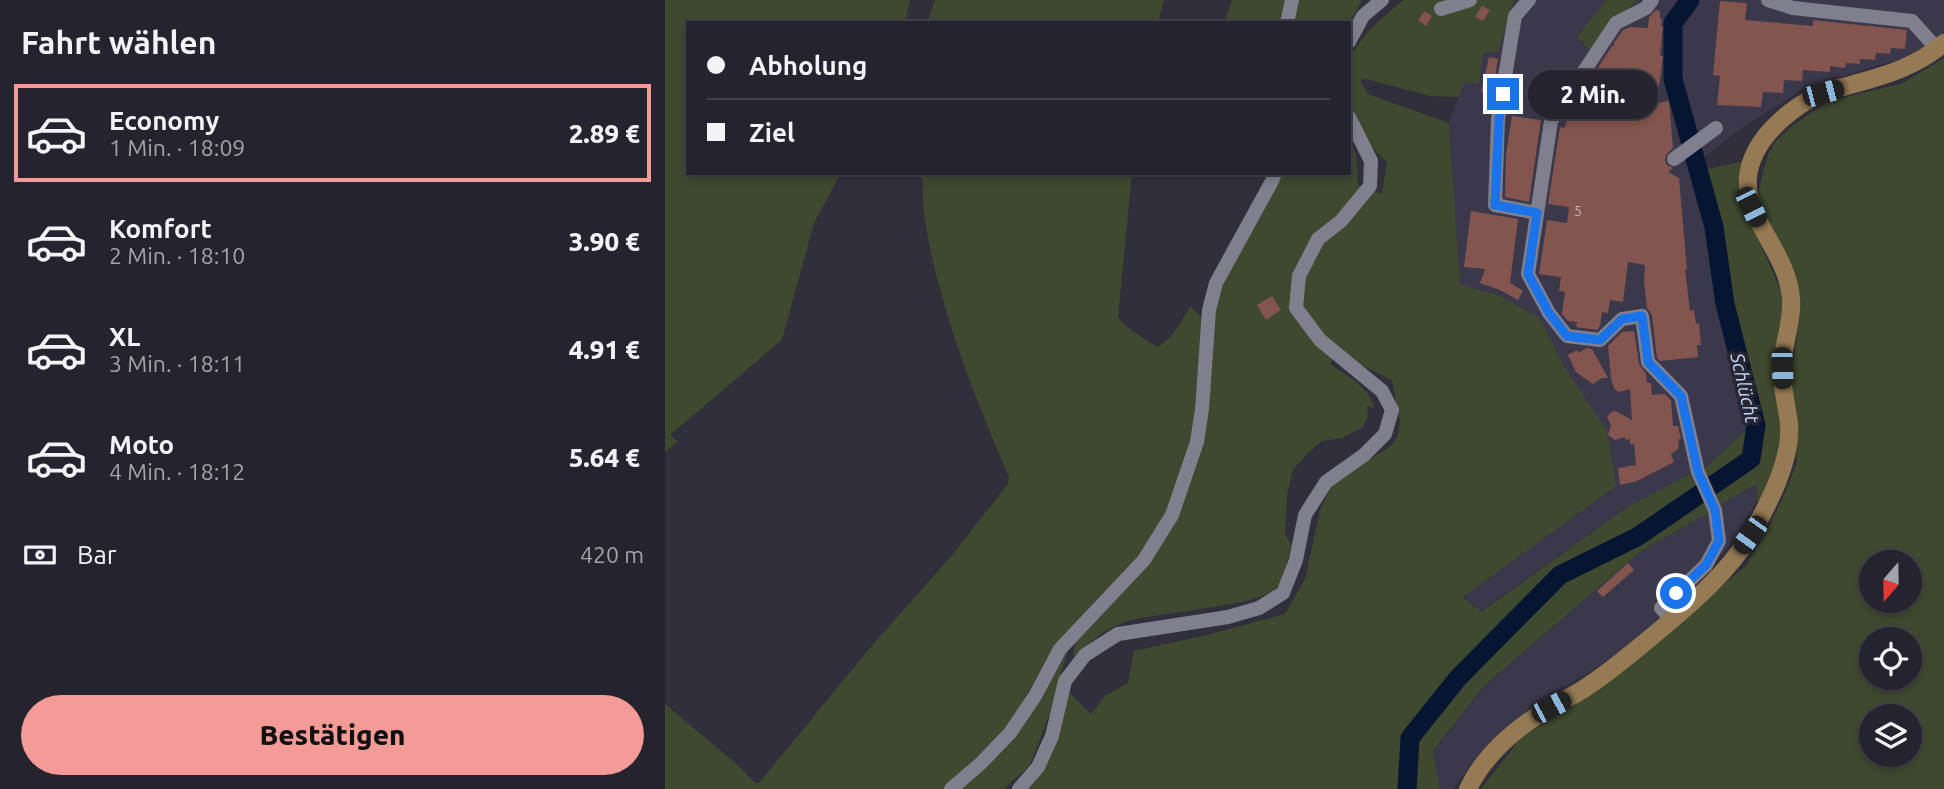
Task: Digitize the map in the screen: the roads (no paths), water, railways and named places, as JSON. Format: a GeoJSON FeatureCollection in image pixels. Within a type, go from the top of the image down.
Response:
{"type":"FeatureCollection","features":[{"type":"Feature","properties":{"kind":"main road"},"geometry":{"type":"LineString","coordinates":[[1468,789],[1478,771],[1498,747],[1551,707],[1581,691],[1615,667],[1672,620],[1735,557],[1750,535],[1764,511],[1786,456],[1789,440],[1782,368],[1784,344],[1791,317],[1787,275],[1751,207],[1748,174],[1752,159],[1764,138],[1784,117],[1803,103],[1823,93],[1893,73],[1921,61],[1941,46]]}},
{"type":"Feature","properties":{"kind":"street"},"geometry":{"type":"LineString","coordinates":[[1287,21],[1292,0]]}},
{"type":"Feature","properties":{"kind":"street"},"geometry":{"type":"LineString","coordinates":[[1351,39],[1363,16],[1382,0]]}},
{"type":"Feature","properties":{"kind":"street"},"geometry":{"type":"LineString","coordinates":[[1441,9],[1470,0]]}},
{"type":"Feature","properties":{"kind":"street"},"geometry":{"type":"LineString","coordinates":[[1529,0],[1515,16],[1499,120],[1495,205],[1537,213]]}},
{"type":"Feature","properties":{"kind":"street"},"geometry":{"type":"LineString","coordinates":[[1653,0],[1646,8],[1616,23],[1551,121],[1528,274],[1549,313],[1567,336],[1600,340],[1622,319],[1642,316],[1648,362],[1681,396],[1698,472],[1715,510],[1719,541],[1706,565],[1661,608],[1672,620]]}},
{"type":"Feature","properties":{"kind":"street"},"geometry":{"type":"LineString","coordinates":[[1768,0],[1793,8],[1912,21],[1941,46]]}},
{"type":"Feature","properties":{"kind":"street"},"geometry":{"type":"LineString","coordinates":[[1020,789],[1038,767],[1052,736],[1065,681],[1085,655],[1118,634],[1228,617],[1259,608],[1283,593],[1296,560],[1304,515],[1325,481],[1364,456],[1385,434],[1392,410],[1382,391],[1320,340],[1296,308],[1299,276],[1318,239],[1341,220],[1370,186],[1371,161],[1351,121]]}},
{"type":"Feature","properties":{"kind":"street"},"geometry":{"type":"LineString","coordinates":[[1674,159],[1716,128]]}},
{"type":"Feature","properties":{"kind":"street"},"geometry":{"type":"LineString","coordinates":[[951,789],[1010,733],[1035,696],[1061,649],[1144,560],[1172,515],[1197,442],[1209,310],[1216,283],[1274,175]]}},
{"type":"Feature","properties":{"kind":"waterway","name":"Schlücht"},"geometry":{"type":"LineString","coordinates":[[1407,789],[1410,738],[1458,678],[1560,575],[1637,537],[1751,459],[1756,425],[1725,304],[1714,227],[1673,79],[1673,23],[1690,0]]}}]}
